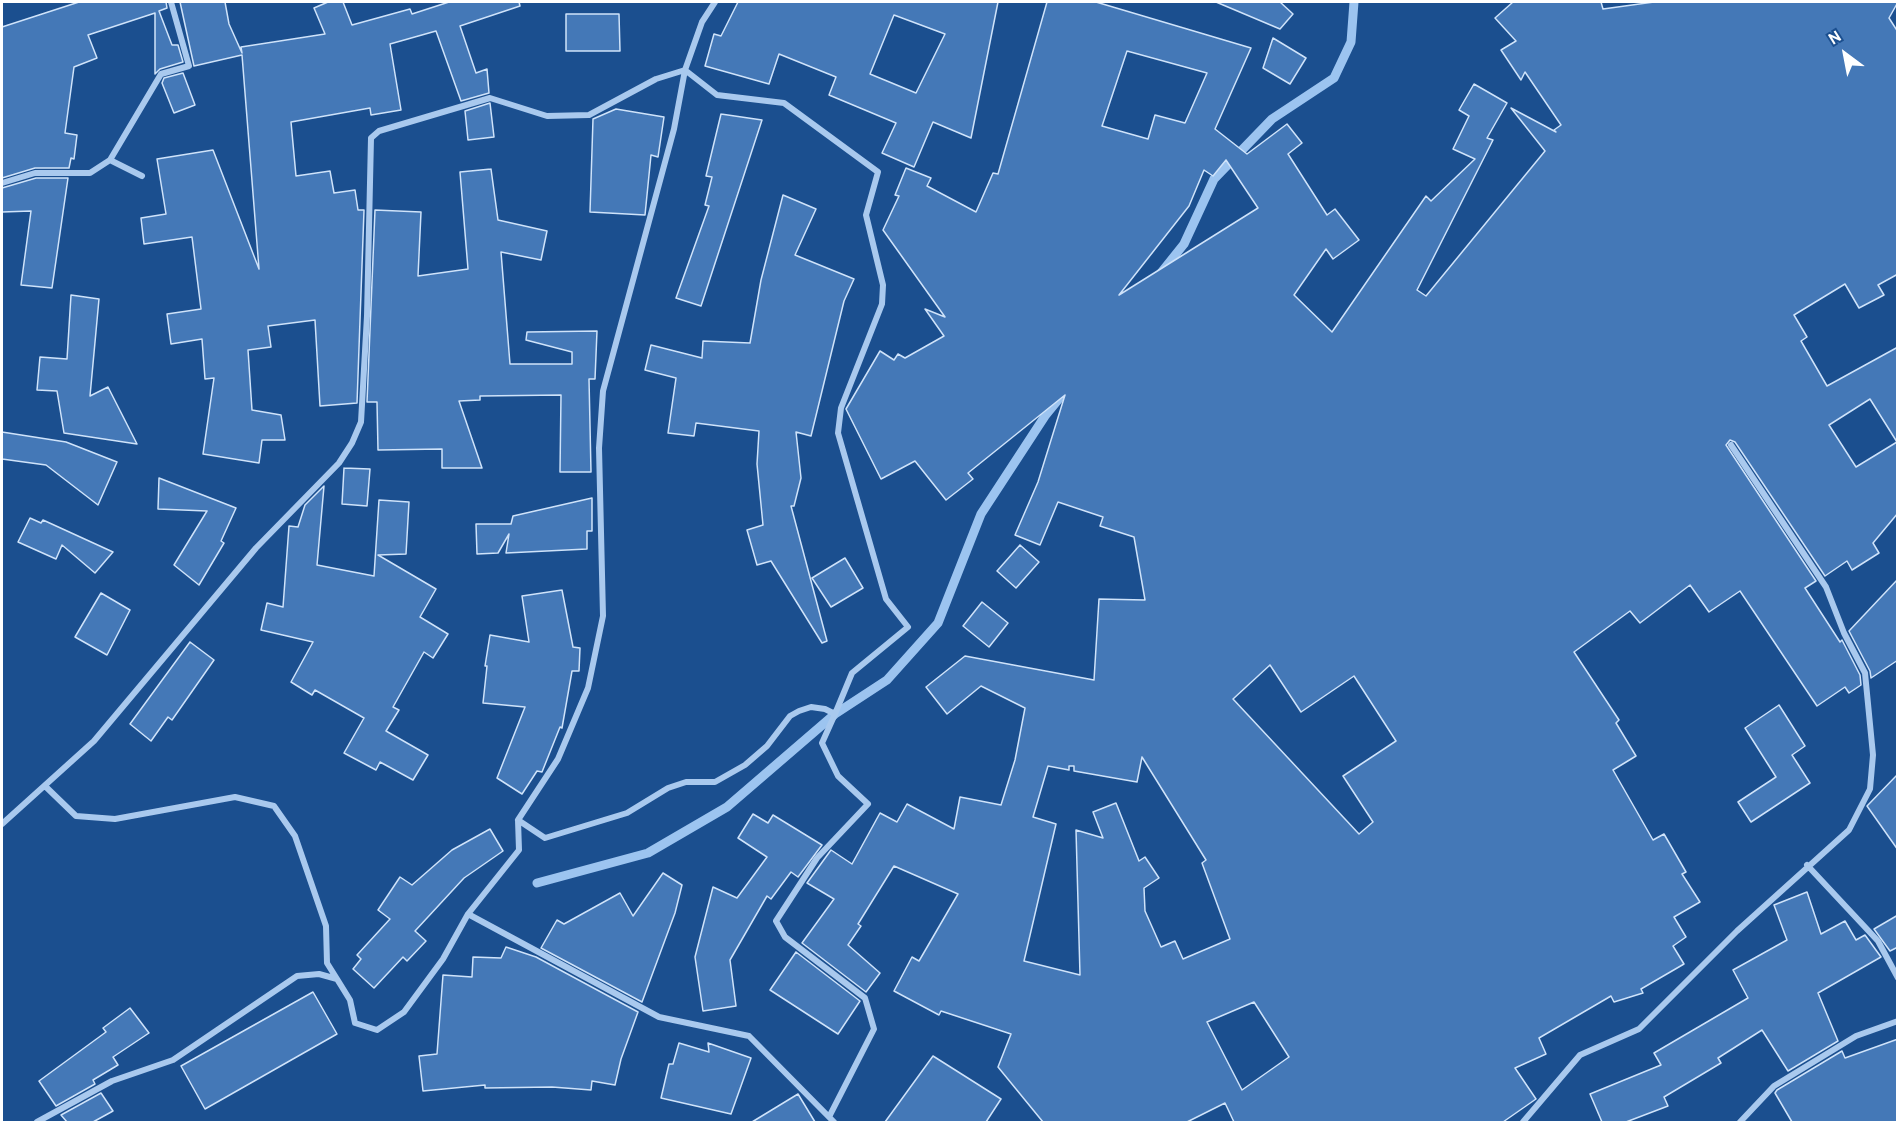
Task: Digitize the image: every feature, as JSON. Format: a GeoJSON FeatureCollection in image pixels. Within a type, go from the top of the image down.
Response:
{"type":"FeatureCollection","features":[{"type":"Feature","properties":{"kind":"street"},"geometry":{"type":"LineString","coordinates":[[2,183],[35,173],[90,173],[110,160],[161,74],[189,66],[171,2]]}},
{"type":"Feature","properties":{"kind":"street"},"geometry":{"type":"LineString","coordinates":[[45,786],[76,816],[115,819],[235,797],[274,806],[295,836],[326,926],[327,963],[350,1000],[355,1023],[377,1030],[404,1012],[443,959],[468,914],[519,850],[518,820],[558,759],[588,688],[603,616],[599,448],[603,391],[674,129],[686,70],[702,22],[715,2]]}},
{"type":"Feature","properties":{"kind":"street"},"geometry":{"type":"LineString","coordinates":[[468,914],[659,1017],[749,1036],[831,1120],[874,1029],[865,998],[785,937],[776,921],[817,858],[868,804],[838,776],[822,743],[852,674],[908,627],[886,599],[838,433],[841,408],[882,304],[883,285],[866,215],[878,171],[784,103],[717,95],[686,70]]}},
{"type":"Feature","properties":{"kind":"street"},"geometry":{"type":"LineString","coordinates":[[2,825],[94,741],[256,548],[339,464],[352,443],[361,422],[370,138],[379,130],[490,98],[547,116],[589,115],[656,79],[686,70]]}},
{"type":"Feature","properties":{"kind":"street"},"geometry":{"type":"LineString","coordinates":[[110,160],[142,176]]}},
{"type":"Feature","properties":{"kind":"street"},"geometry":{"type":"LineString","coordinates":[[1523,1122],[1580,1055],[1639,1029],[1807,865],[1849,830],[1870,789],[1873,755],[1865,673],[1844,633],[1826,587],[1731,445]]}},
{"type":"Feature","properties":{"kind":"street"},"geometry":{"type":"LineString","coordinates":[[518,820],[545,838],[627,813],[669,788],[686,782],[715,782],[745,765],[767,746],[790,716],[799,711],[811,707],[825,709],[835,714]]}},
{"type":"Feature","properties":{"kind":"street"},"geometry":{"type":"LineString","coordinates":[[1807,865],[1878,941],[1898,978]]}},
{"type":"Feature","properties":{"kind":"street"},"geometry":{"type":"LineString","coordinates":[[36,1122],[111,1081],[173,1060],[297,976],[320,974],[337,979]]}},
{"type":"Feature","properties":{"kind":"street"},"geometry":{"type":"LineString","coordinates":[[1740,1122],[1774,1086],[1856,1036],[1898,1021]]}},
{"type":"Feature","properties":{"kind":"building"},"geometry":{"type":"Polygon","coordinates":[[[79,2],[166,2],[167,8],[159,11],[172,45],[178,45],[183,62],[160,69],[155,74],[155,13],[88,35],[97,58],[74,67],[65,133],[77,135],[74,159],[71,158],[69,168],[35,168],[2,178],[2,27],[79,2]]]}},
{"type":"Feature","properties":{"kind":"building"},"geometry":{"type":"Polygon","coordinates":[[[180,2],[225,2],[229,24],[242,53],[241,47],[325,34],[314,8],[328,2],[343,2],[352,25],[410,9],[412,14],[449,2],[519,2],[520,6],[460,26],[476,73],[487,69],[489,93],[461,101],[436,31],[390,44],[401,110],[371,115],[370,108],[291,122],[296,176],[330,171],[334,193],[355,190],[358,210],[364,210],[357,403],[320,406],[315,320],[268,326],[271,347],[248,350],[252,410],[281,415],[285,440],[262,440],[259,463],[203,454],[214,378],[205,379],[202,339],[171,344],[167,314],[201,309],[192,237],[144,244],[141,218],[166,214],[157,159],[213,150],[259,269],[242,55],[194,66],[180,2]]]}},
{"type":"Feature","properties":{"kind":"building"},"geometry":{"type":"Polygon","coordinates":[[[738,2],[998,2],[971,138],[933,122],[914,167],[882,153],[896,123],[829,95],[836,77],[779,54],[769,84],[705,66],[714,34],[721,36],[738,2]],[[894,15],[870,74],[916,93],[945,34],[894,15]]]}},
{"type":"Feature","properties":{"kind":"building"},"geometry":{"type":"Polygon","coordinates":[[[1047,2],[1096,2],[1251,48],[1215,129],[1247,154],[1287,124],[1302,143],[1288,154],[1327,215],[1335,209],[1359,240],[1333,259],[1326,249],[1294,295],[1332,332],[1426,196],[1431,201],[1475,159],[1453,149],[1469,116],[1459,110],[1474,84],[1507,103],[1487,138],[1493,140],[1417,290],[1426,296],[1545,151],[1511,108],[1556,132],[1554,130],[1561,125],[1525,72],[1521,80],[1501,50],[1516,41],[1495,18],[1513,2],[1601,2],[1603,9],[1654,2],[1898,2],[1889,18],[1898,32],[1898,274],[1878,285],[1884,295],[1859,308],[1845,284],[1794,315],[1807,337],[1801,341],[1827,386],[1898,347],[1898,513],[1873,543],[1879,553],[1852,570],[1847,561],[1825,576],[1735,442],[1730,440],[1726,445],[1816,581],[1805,588],[1840,642],[1842,640],[1860,675],[1861,685],[1849,693],[1845,687],[1817,706],[1740,591],[1709,612],[1690,585],[1640,623],[1630,611],[1574,652],[1619,720],[1616,723],[1636,756],[1613,770],[1653,840],[1664,834],[1686,872],[1682,874],[1700,902],[1674,917],[1686,937],[1673,946],[1684,964],[1641,989],[1643,993],[1614,1002],[1611,996],[1539,1038],[1546,1054],[1515,1068],[1536,1099],[1503,1122],[1234,1122],[1225,1103],[1187,1122],[1043,1122],[998,1067],[1011,1034],[941,1011],[939,1015],[894,991],[912,957],[919,961],[958,894],[894,866],[858,924],[861,926],[848,945],[880,973],[866,992],[802,943],[834,899],[807,883],[831,850],[852,864],[880,813],[897,822],[907,804],[954,829],[960,797],[1001,805],[1015,760],[1025,708],[981,686],[947,714],[926,687],[965,656],[1094,680],[1099,599],[1145,600],[1134,537],[1100,526],[1103,517],[1058,502],[1040,545],[1015,535],[1038,482],[1065,395],[968,473],[973,479],[946,500],[915,461],[881,479],[846,409],[880,351],[894,360],[898,354],[905,358],[944,336],[925,309],[945,317],[883,230],[899,196],[895,195],[906,168],[931,178],[927,186],[976,212],[993,173],[998,174],[1047,2]],[[1127,51],[1102,126],[1148,139],[1155,115],[1185,123],[1207,73],[1127,51]],[[1226,160],[1213,176],[1204,170],[1189,206],[1119,295],[1258,208],[1226,160]],[[1870,399],[1829,425],[1856,467],[1897,442],[1870,399]],[[1270,665],[1233,699],[1359,834],[1373,822],[1343,776],[1396,741],[1354,676],[1301,712],[1270,665]],[[1142,757],[1137,782],[1074,771],[1074,766],[1069,766],[1069,770],[1048,766],[1033,817],[1056,824],[1024,961],[1080,975],[1076,830],[1103,838],[1093,812],[1116,803],[1139,861],[1145,857],[1159,878],[1144,888],[1145,911],[1161,947],[1175,941],[1183,959],[1230,939],[1202,863],[1206,860],[1142,757]],[[1254,1002],[1207,1022],[1242,1090],[1289,1057],[1254,1002]]]}},
{"type":"Feature","properties":{"kind":"building"},"geometry":{"type":"Polygon","coordinates":[[[1216,2],[1280,2],[1293,14],[1280,29],[1216,2]]]}},
{"type":"Feature","properties":{"kind":"building"},"geometry":{"type":"Polygon","coordinates":[[[566,14],[619,14],[620,51],[566,51],[566,14]]]}},
{"type":"Feature","properties":{"kind":"building"},"geometry":{"type":"Polygon","coordinates":[[[1273,38],[1306,58],[1290,84],[1263,68],[1273,38]]]}},
{"type":"Feature","properties":{"kind":"building"},"geometry":{"type":"Polygon","coordinates":[[[183,73],[195,105],[174,113],[162,83],[164,78],[183,73]]]}},
{"type":"Feature","properties":{"kind":"building"},"geometry":{"type":"Polygon","coordinates":[[[490,103],[494,137],[468,140],[465,111],[490,103]]]}},
{"type":"Feature","properties":{"kind":"building"},"geometry":{"type":"Polygon","coordinates":[[[616,109],[664,117],[658,157],[651,155],[645,215],[590,212],[593,119],[616,109]]]}},
{"type":"Feature","properties":{"kind":"building"},"geometry":{"type":"Polygon","coordinates":[[[721,114],[762,120],[701,306],[676,298],[709,206],[705,205],[712,177],[706,176],[721,114]]]}},
{"type":"Feature","properties":{"kind":"building"},"geometry":{"type":"Polygon","coordinates":[[[491,169],[498,220],[547,231],[541,260],[501,252],[510,364],[572,364],[572,352],[526,340],[527,332],[597,331],[595,379],[589,379],[591,472],[560,472],[561,395],[480,396],[480,400],[459,401],[482,468],[442,468],[442,449],[378,450],[377,402],[367,402],[375,210],[421,212],[418,276],[468,269],[460,172],[491,169]]]}},
{"type":"Feature","properties":{"kind":"building"},"geometry":{"type":"Polygon","coordinates":[[[36,178],[68,178],[52,288],[21,285],[31,211],[2,212],[2,188],[36,178]]]}},
{"type":"Feature","properties":{"kind":"building"},"geometry":{"type":"Polygon","coordinates":[[[783,195],[816,209],[795,255],[854,279],[844,301],[811,436],[796,432],[801,478],[794,506],[791,506],[827,641],[822,643],[771,561],[757,565],[747,530],[763,525],[757,464],[759,431],[696,423],[694,436],[668,433],[676,378],[645,370],[651,345],[702,358],[703,341],[750,343],[761,280],[783,195]]]}},
{"type":"Feature","properties":{"kind":"building"},"geometry":{"type":"Polygon","coordinates":[[[71,295],[99,299],[90,396],[108,387],[137,444],[64,433],[57,391],[37,390],[40,357],[67,359],[71,295]]]}},
{"type":"Feature","properties":{"kind":"building"},"geometry":{"type":"Polygon","coordinates":[[[2,432],[66,442],[117,462],[98,505],[46,465],[2,459],[2,432]]]}},
{"type":"Feature","properties":{"kind":"building"},"geometry":{"type":"Polygon","coordinates":[[[344,468],[370,469],[367,506],[342,504],[344,468]]]}},
{"type":"Feature","properties":{"kind":"building"},"geometry":{"type":"Polygon","coordinates":[[[159,478],[236,508],[221,541],[224,543],[199,585],[174,565],[207,511],[158,509],[159,478]]]}},
{"type":"Feature","properties":{"kind":"building"},"geometry":{"type":"Polygon","coordinates":[[[324,486],[317,565],[374,576],[379,500],[409,502],[406,554],[378,555],[436,589],[420,617],[448,634],[433,658],[424,652],[393,707],[399,710],[386,731],[428,755],[413,780],[380,762],[376,770],[344,753],[364,718],[315,690],[312,695],[291,682],[313,642],[261,630],[267,603],[283,607],[289,526],[298,527],[305,505],[324,486]]]}},
{"type":"Feature","properties":{"kind":"building"},"geometry":{"type":"Polygon","coordinates":[[[592,498],[592,531],[587,531],[587,549],[506,553],[509,534],[498,553],[477,554],[476,524],[511,524],[513,516],[592,498]]]}},
{"type":"Feature","properties":{"kind":"building"},"geometry":{"type":"Polygon","coordinates":[[[30,518],[41,523],[43,520],[113,552],[95,573],[62,545],[56,559],[18,542],[30,518]]]}},
{"type":"Feature","properties":{"kind":"building"},"geometry":{"type":"Polygon","coordinates":[[[1020,545],[1039,562],[1016,588],[997,571],[1020,545]]]}},
{"type":"Feature","properties":{"kind":"building"},"geometry":{"type":"Polygon","coordinates":[[[845,558],[863,588],[831,607],[812,578],[845,558]]]}},
{"type":"Feature","properties":{"kind":"building"},"geometry":{"type":"Polygon","coordinates":[[[1898,579],[1898,660],[1871,678],[1870,671],[1849,631],[1898,579]]]}},
{"type":"Feature","properties":{"kind":"building"},"geometry":{"type":"Polygon","coordinates":[[[562,590],[573,647],[580,648],[579,671],[572,671],[562,728],[560,727],[542,772],[537,771],[522,794],[497,778],[525,707],[483,703],[490,635],[529,642],[522,596],[562,590]]]}},
{"type":"Feature","properties":{"kind":"building"},"geometry":{"type":"Polygon","coordinates":[[[101,593],[130,610],[107,655],[75,637],[101,593]]]}},
{"type":"Feature","properties":{"kind":"building"},"geometry":{"type":"Polygon","coordinates":[[[982,602],[1008,623],[989,647],[963,626],[982,602]]]}},
{"type":"Feature","properties":{"kind":"building"},"geometry":{"type":"Polygon","coordinates":[[[190,642],[214,660],[172,720],[168,717],[151,741],[130,724],[190,642]]]}},
{"type":"Feature","properties":{"kind":"building"},"geometry":{"type":"Polygon","coordinates":[[[1779,705],[1805,746],[1792,755],[1810,783],[1751,822],[1738,802],[1776,777],[1745,728],[1779,705]]]}},
{"type":"Feature","properties":{"kind":"building"},"geometry":{"type":"Polygon","coordinates":[[[1898,774],[1898,850],[1867,806],[1898,774]]]}},
{"type":"Feature","properties":{"kind":"building"},"geometry":{"type":"Polygon","coordinates":[[[753,814],[768,823],[773,815],[822,845],[798,877],[791,872],[771,899],[767,896],[730,960],[736,1006],[703,1011],[695,957],[713,887],[737,898],[767,857],[738,838],[753,814]]]}},
{"type":"Feature","properties":{"kind":"building"},"geometry":{"type":"Polygon","coordinates":[[[490,829],[503,851],[464,878],[415,931],[426,941],[407,961],[403,957],[374,988],[353,969],[361,959],[357,955],[390,919],[378,910],[400,877],[412,885],[452,850],[490,829]]]}},
{"type":"Feature","properties":{"kind":"building"},"geometry":{"type":"Polygon","coordinates":[[[663,873],[682,885],[675,913],[642,1002],[541,948],[557,920],[564,924],[620,893],[633,916],[663,873]]]}},
{"type":"Feature","properties":{"kind":"building"},"geometry":{"type":"Polygon","coordinates":[[[1807,892],[1821,934],[1845,921],[1856,940],[1865,935],[1881,957],[1818,993],[1838,1041],[1788,1071],[1762,1030],[1718,1058],[1721,1063],[1664,1097],[1668,1106],[1626,1122],[1602,1122],[1590,1094],[1661,1065],[1654,1053],[1748,998],[1733,970],[1787,940],[1774,905],[1807,892]]]}},
{"type":"Feature","properties":{"kind":"building"},"geometry":{"type":"Polygon","coordinates":[[[1898,915],[1898,947],[1890,951],[1874,929],[1898,915]]]}},
{"type":"Feature","properties":{"kind":"building"},"geometry":{"type":"Polygon","coordinates":[[[506,947],[536,957],[638,1012],[621,1059],[615,1085],[592,1081],[591,1090],[552,1087],[485,1088],[485,1085],[423,1091],[419,1056],[437,1054],[443,975],[472,977],[473,957],[501,958],[506,947]]]}},
{"type":"Feature","properties":{"kind":"building"},"geometry":{"type":"Polygon","coordinates":[[[796,952],[860,1001],[838,1034],[770,990],[796,952]]]}},
{"type":"Feature","properties":{"kind":"building"},"geometry":{"type":"Polygon","coordinates":[[[313,992],[337,1034],[205,1109],[181,1066],[313,992]]]}},
{"type":"Feature","properties":{"kind":"building"},"geometry":{"type":"Polygon","coordinates":[[[130,1008],[149,1033],[113,1057],[118,1065],[93,1080],[95,1084],[56,1106],[39,1081],[106,1032],[103,1028],[130,1008]]]}},
{"type":"Feature","properties":{"kind":"building"},"geometry":{"type":"Polygon","coordinates":[[[1898,1039],[1898,1122],[1792,1122],[1775,1093],[1777,1090],[1842,1051],[1845,1058],[1898,1039]]]}},
{"type":"Feature","properties":{"kind":"building"},"geometry":{"type":"Polygon","coordinates":[[[679,1043],[709,1052],[708,1043],[751,1058],[731,1114],[661,1098],[669,1064],[673,1064],[679,1043]]]}},
{"type":"Feature","properties":{"kind":"building"},"geometry":{"type":"Polygon","coordinates":[[[933,1056],[1001,1099],[986,1122],[885,1122],[933,1056]]]}},
{"type":"Feature","properties":{"kind":"building"},"geometry":{"type":"Polygon","coordinates":[[[101,1093],[113,1111],[93,1122],[67,1122],[61,1115],[101,1093]]]}},
{"type":"Feature","properties":{"kind":"building"},"geometry":{"type":"Polygon","coordinates":[[[798,1094],[815,1122],[752,1122],[798,1094]]]}},
{"type":"Feature","properties":{"kind":"waterway"},"geometry":{"type":"LineString","coordinates":[[1160,274],[1184,244],[1214,179],[1272,119],[1334,78],[1351,42],[1354,2]]}},
{"type":"Feature","properties":{"kind":"waterway"},"geometry":{"type":"LineString","coordinates":[[537,883],[648,853],[727,807],[835,714],[887,680],[938,623],[981,514],[1045,416],[1063,394]]}}]}
